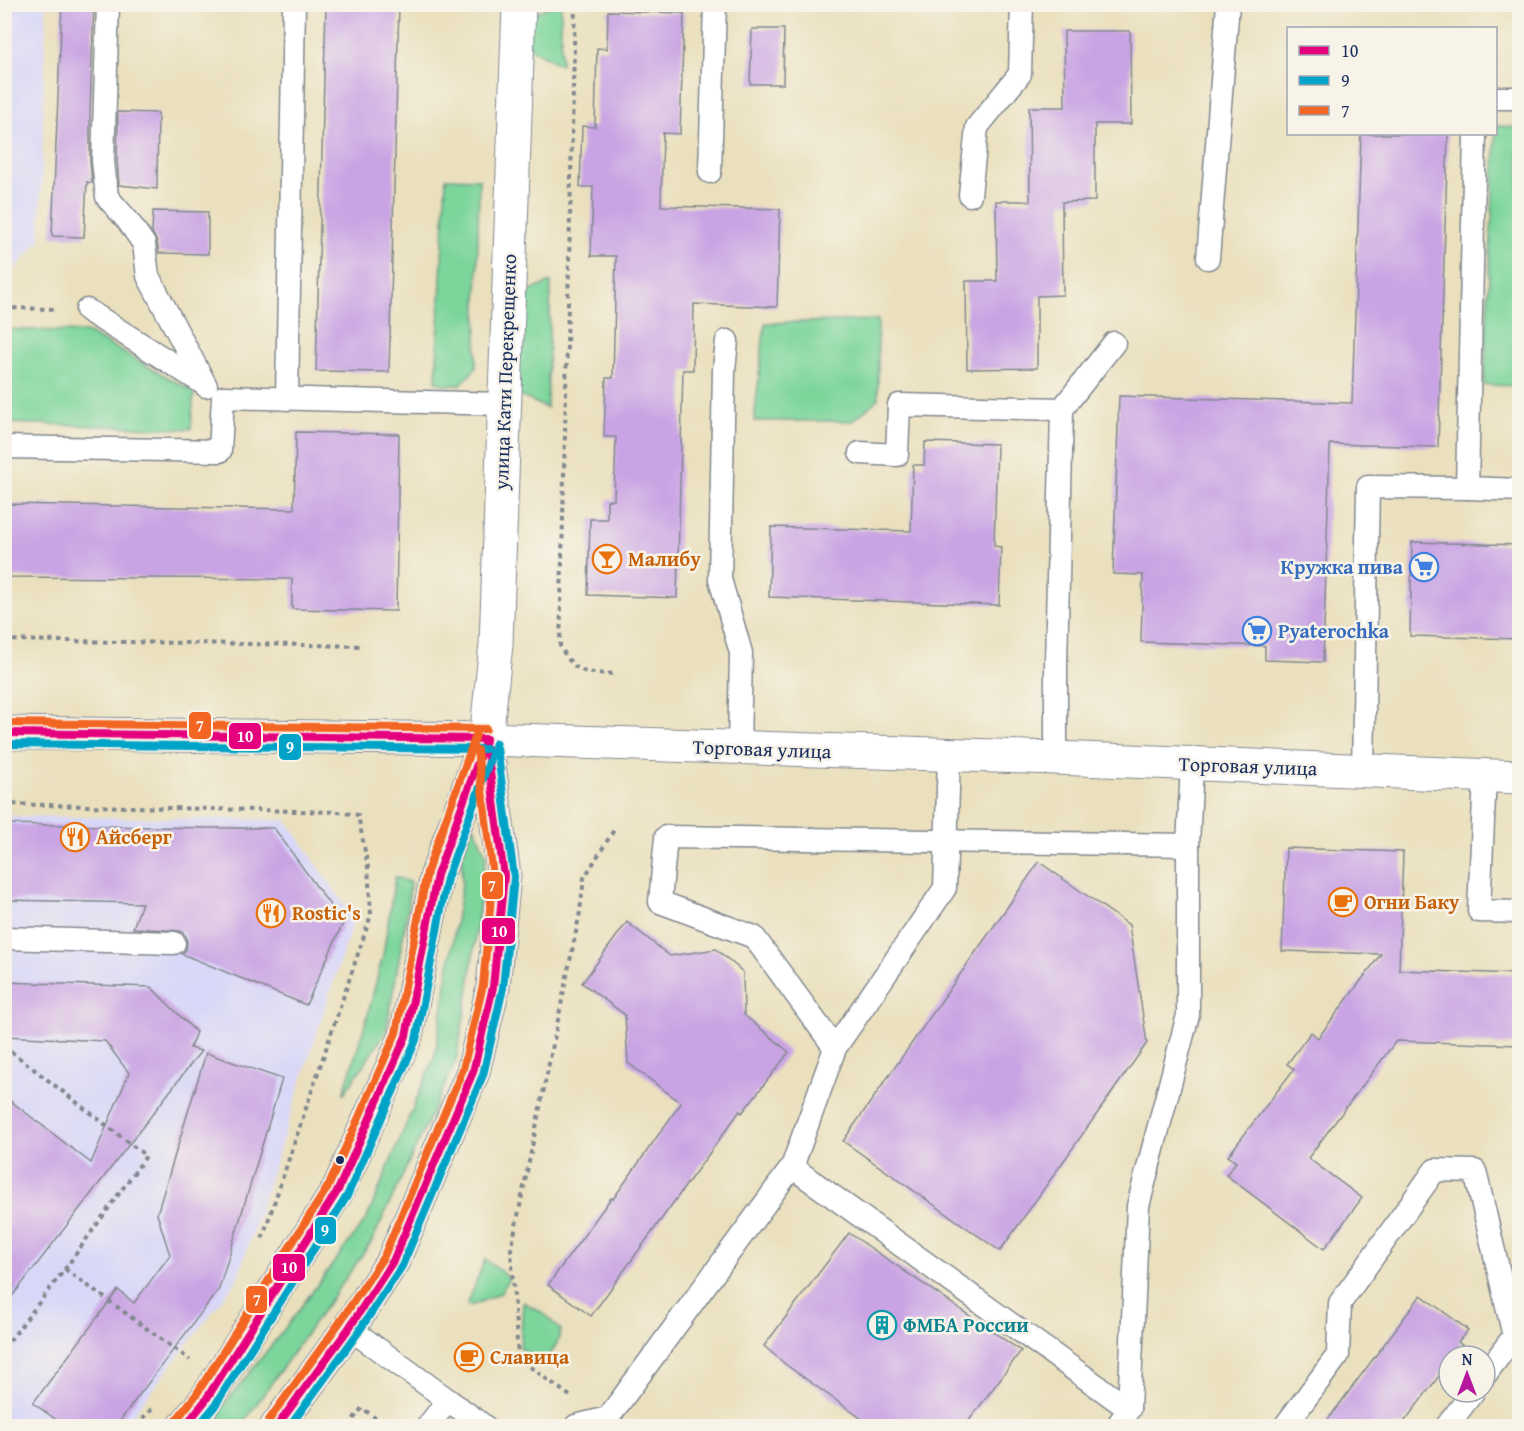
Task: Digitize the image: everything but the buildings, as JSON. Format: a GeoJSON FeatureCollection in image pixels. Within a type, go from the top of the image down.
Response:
{"type":"FeatureCollection","features":[{"type":"Feature","properties":{"kind":"street","name":"улица Кати Перекрещенко"},"geometry":{"type":"LineString","coordinates":[[277,1426],[349,1328],[393,1262],[473,1072],[493,987],[504,876],[486,738],[496,644],[519,4]]}},
{"type":"Feature","properties":{"kind":"street","name":"Торговая улица"},"geometry":{"type":"LineString","coordinates":[[4,733],[486,738],[1520,777]]}},
{"type":"Feature","properties":{"kind":"street","name":"улица Кати Перекрещенко"},"geometry":{"type":"LineString","coordinates":[[185,1426],[205,1401],[339,1190],[405,1036],[437,875],[486,738]]}},
{"type":"Feature","properties":{"kind":"lane"},"geometry":{"type":"LineString","coordinates":[[4,447],[220,450],[214,391],[148,276],[144,244],[107,197],[103,161],[108,4]]}},
{"type":"Feature","properties":{"kind":"lane"},"geometry":{"type":"LineString","coordinates":[[287,399],[294,4]]}},
{"type":"Feature","properties":{"kind":"lane"},"geometry":{"type":"LineString","coordinates":[[710,172],[715,4]]}},
{"type":"Feature","properties":{"kind":"lane"},"geometry":{"type":"LineString","coordinates":[[970,195],[977,127],[1020,74],[1022,4]]}},
{"type":"Feature","properties":{"kind":"lane"},"geometry":{"type":"LineString","coordinates":[[1208,258],[1228,4]]}},
{"type":"Feature","properties":{"kind":"lane"},"geometry":{"type":"LineString","coordinates":[[1497,98],[1520,98]]}},
{"type":"Feature","properties":{"kind":"lane"},"geometry":{"type":"LineString","coordinates":[[1467,488],[1475,135]]}},
{"type":"Feature","properties":{"kind":"lane"},"geometry":{"type":"LineString","coordinates":[[87,310],[214,391],[287,399],[504,404]]}},
{"type":"Feature","properties":{"kind":"lane"},"geometry":{"type":"LineString","coordinates":[[727,341],[724,370],[720,579],[741,653],[739,748]]}},
{"type":"Feature","properties":{"kind":"lane"},"geometry":{"type":"LineString","coordinates":[[1056,758],[1062,409],[1114,343]]}},
{"type":"Feature","properties":{"kind":"lane"},"geometry":{"type":"LineString","coordinates":[[860,453],[897,455],[899,405],[1062,409]]}},
{"type":"Feature","properties":{"kind":"lane"},"geometry":{"type":"LineString","coordinates":[[1363,771],[1368,487],[1520,490]]}},
{"type":"Feature","properties":{"kind":"lane"},"geometry":{"type":"LineString","coordinates":[[576,1426],[614,1422],[792,1167],[836,1048],[945,888],[949,755]]}},
{"type":"Feature","properties":{"kind":"lane"},"geometry":{"type":"LineString","coordinates":[[1123,1418],[1138,1206],[1188,1015],[1188,845],[1192,764]]}},
{"type":"Feature","properties":{"kind":"lane"},"geometry":{"type":"LineString","coordinates":[[1485,776],[1479,911],[1520,912]]}},
{"type":"Feature","properties":{"kind":"lane"},"geometry":{"type":"LineString","coordinates":[[836,1048],[754,937],[660,902],[666,837],[1188,845]]}},
{"type":"Feature","properties":{"kind":"lane"},"geometry":{"type":"LineString","coordinates":[[4,938],[174,944]]}},
{"type":"Feature","properties":{"kind":"lane"},"geometry":{"type":"LineString","coordinates":[[792,1167],[1123,1418]]}},
{"type":"Feature","properties":{"kind":"lane"},"geometry":{"type":"LineString","coordinates":[[1285,1426],[1338,1354],[1340,1303],[1435,1170],[1475,1172],[1514,1336],[1497,1359]]}},
{"type":"Feature","properties":{"kind":"lane"},"geometry":{"type":"LineString","coordinates":[[349,1328],[484,1426]]}},
{"type":"Feature","properties":{"kind":"lane"},"geometry":{"type":"LineString","coordinates":[[428,1426],[448,1400]]}},
{"type":"Feature","properties":{"kind":"lane"},"geometry":{"type":"LineString","coordinates":[[1447,1426],[1464,1404]]}},
{"type":"Feature","properties":{"kind":"path"},"geometry":{"type":"LineString","coordinates":[[574,4],[560,646],[570,664],[585,672],[615,674]]}},
{"type":"Feature","properties":{"kind":"path"},"geometry":{"type":"LineString","coordinates":[[4,308],[87,310]]}},
{"type":"Feature","properties":{"kind":"path"},"geometry":{"type":"LineString","coordinates":[[4,640],[364,646]]}},
{"type":"Feature","properties":{"kind":"path"},"geometry":{"type":"LineString","coordinates":[[4,804],[338,812],[358,815],[368,867],[371,915],[260,1243]]}},
{"type":"Feature","properties":{"kind":"path"},"geometry":{"type":"LineString","coordinates":[[572,1398],[518,1358],[511,1250],[580,912],[584,878],[614,830]]}},
{"type":"Feature","properties":{"kind":"path"},"geometry":{"type":"LineString","coordinates":[[4,1046],[146,1156],[65,1269],[4,1348]]}},
{"type":"Feature","properties":{"kind":"path"},"geometry":{"type":"LineString","coordinates":[[65,1269],[190,1359]]}},
{"type":"Feature","properties":{"kind":"path"},"geometry":{"type":"LineString","coordinates":[[183,1368],[196,1351]]}},
{"type":"Feature","properties":{"kind":"path"},"geometry":{"type":"LineString","coordinates":[[137,1426],[157,1401]]}},
{"type":"Feature","properties":{"kind":"path"},"geometry":{"type":"LineString","coordinates":[[348,1426],[362,1408],[386,1426]]}},
{"type":"Feature","properties":{"kind":"shaded area"},"geometry":{"type":"Polygon","coordinates":[[[5,4],[46,5],[40,240],[12,272],[4,272],[5,4]]]}},
{"type":"Feature","properties":{"kind":"shaded area"},"geometry":{"type":"Polygon","coordinates":[[[5,816],[286,820],[354,918],[237,1280],[124,1426],[5,1426],[5,816]]]}},
{"type":"Feature","properties":{"kind":"green space"},"geometry":{"type":"Polygon","coordinates":[[[552,5],[561,5],[561,65],[529,48],[528,16],[552,5]]]}},
{"type":"Feature","properties":{"kind":"green space"},"geometry":{"type":"Polygon","coordinates":[[[1497,126],[1519,127],[1519,386],[1484,385],[1496,135],[1497,126]]]}},
{"type":"Feature","properties":{"kind":"green space"},"geometry":{"type":"Polygon","coordinates":[[[446,178],[479,179],[476,368],[460,385],[436,382],[446,178]]]}},
{"type":"Feature","properties":{"kind":"green space"},"geometry":{"type":"Polygon","coordinates":[[[551,282],[547,408],[516,394],[521,295],[551,282]]]}},
{"type":"Feature","properties":{"kind":"green space"},"geometry":{"type":"Polygon","coordinates":[[[878,320],[878,399],[853,421],[754,421],[765,323],[878,320]]]}},
{"type":"Feature","properties":{"kind":"green space"},"geometry":{"type":"Polygon","coordinates":[[[5,329],[87,332],[194,392],[191,429],[5,423],[5,329]]]}},
{"type":"Feature","properties":{"kind":"green space"},"geometry":{"type":"Polygon","coordinates":[[[467,826],[474,826],[486,855],[468,994],[456,1061],[372,1241],[241,1426],[207,1426],[286,1327],[367,1218],[435,1055],[462,883],[462,852],[467,826]]]}},
{"type":"Feature","properties":{"kind":"green space"},"geometry":{"type":"Polygon","coordinates":[[[395,877],[410,882],[408,908],[386,1032],[343,1095],[367,1018],[383,955],[395,877]]]}},
{"type":"Feature","properties":{"kind":"green space"},"geometry":{"type":"Polygon","coordinates":[[[485,1259],[509,1278],[501,1293],[471,1306],[467,1305],[485,1259]]]}},
{"type":"Feature","properties":{"kind":"green space"},"geometry":{"type":"Polygon","coordinates":[[[523,1302],[543,1313],[561,1330],[554,1348],[541,1363],[520,1348],[523,1302]]]}},
{"type":"Feature","properties":{"kind":"transit line","name":"7"},"geometry":{"type":"LineString","coordinates":[[4,723],[486,729]]}},
{"type":"Feature","properties":{"kind":"transit line","name":"10"},"geometry":{"type":"LineString","coordinates":[[4,733],[486,739]]}},
{"type":"Feature","properties":{"kind":"transit line","name":"7"},"geometry":{"type":"LineString","coordinates":[[177,1419],[196,1395],[329,1185],[396,1033],[427,872],[476,735]]}},
{"type":"Feature","properties":{"kind":"transit line","name":"10"},"geometry":{"type":"LineString","coordinates":[[185,1426],[205,1401],[338,1190],[406,1036],[437,875],[486,739]]}},
{"type":"Feature","properties":{"kind":"transit line","name":"9"},"geometry":{"type":"LineString","coordinates":[[198,1426],[214,1407],[347,1196],[416,1040],[447,878],[496,743]]}},
{"type":"Feature","properties":{"kind":"transit line","name":"9"},"geometry":{"type":"LineString","coordinates":[[4,744],[486,749]]}},
{"type":"Feature","properties":{"kind":"transit line","name":"9"},"geometry":{"type":"LineString","coordinates":[[290,1426],[357,1334],[402,1266],[483,1075],[503,988],[514,877],[497,748]]}},
{"type":"Feature","properties":{"kind":"transit line","name":"10"},"geometry":{"type":"LineString","coordinates":[[277,1426],[349,1328],[393,1261],[473,1072],[493,987],[504,876],[487,749]]}},
{"type":"Feature","properties":{"kind":"transit line","name":"7"},"geometry":{"type":"LineString","coordinates":[[269,1420],[340,1322],[384,1256],[463,1069],[483,985],[493,876],[477,750]]}},
{"type":"Feature","properties":{"kind":"place","name":"Малибу"},"geometry":{"type":"Point","coordinates":[607,559]}},
{"type":"Feature","properties":{"kind":"place","name":"Кружка пива"},"geometry":{"type":"Point","coordinates":[1424,567]}},
{"type":"Feature","properties":{"kind":"place","name":"Pyaterochka"},"geometry":{"type":"Point","coordinates":[1257,631]}},
{"type":"Feature","properties":{"kind":"place","name":"Айсберг"},"geometry":{"type":"Point","coordinates":[75,837]}},
{"type":"Feature","properties":{"kind":"place","name":"Огни Баку"},"geometry":{"type":"Point","coordinates":[1343,902]}},
{"type":"Feature","properties":{"kind":"place","name":"Rostic's"},"geometry":{"type":"Point","coordinates":[271,913]}},
{"type":"Feature","properties":{"kind":"place","name":"ФМБА России"},"geometry":{"type":"Point","coordinates":[882,1325]}},
{"type":"Feature","properties":{"kind":"place","name":"Славица"},"geometry":{"type":"Point","coordinates":[469,1357]}}]}
